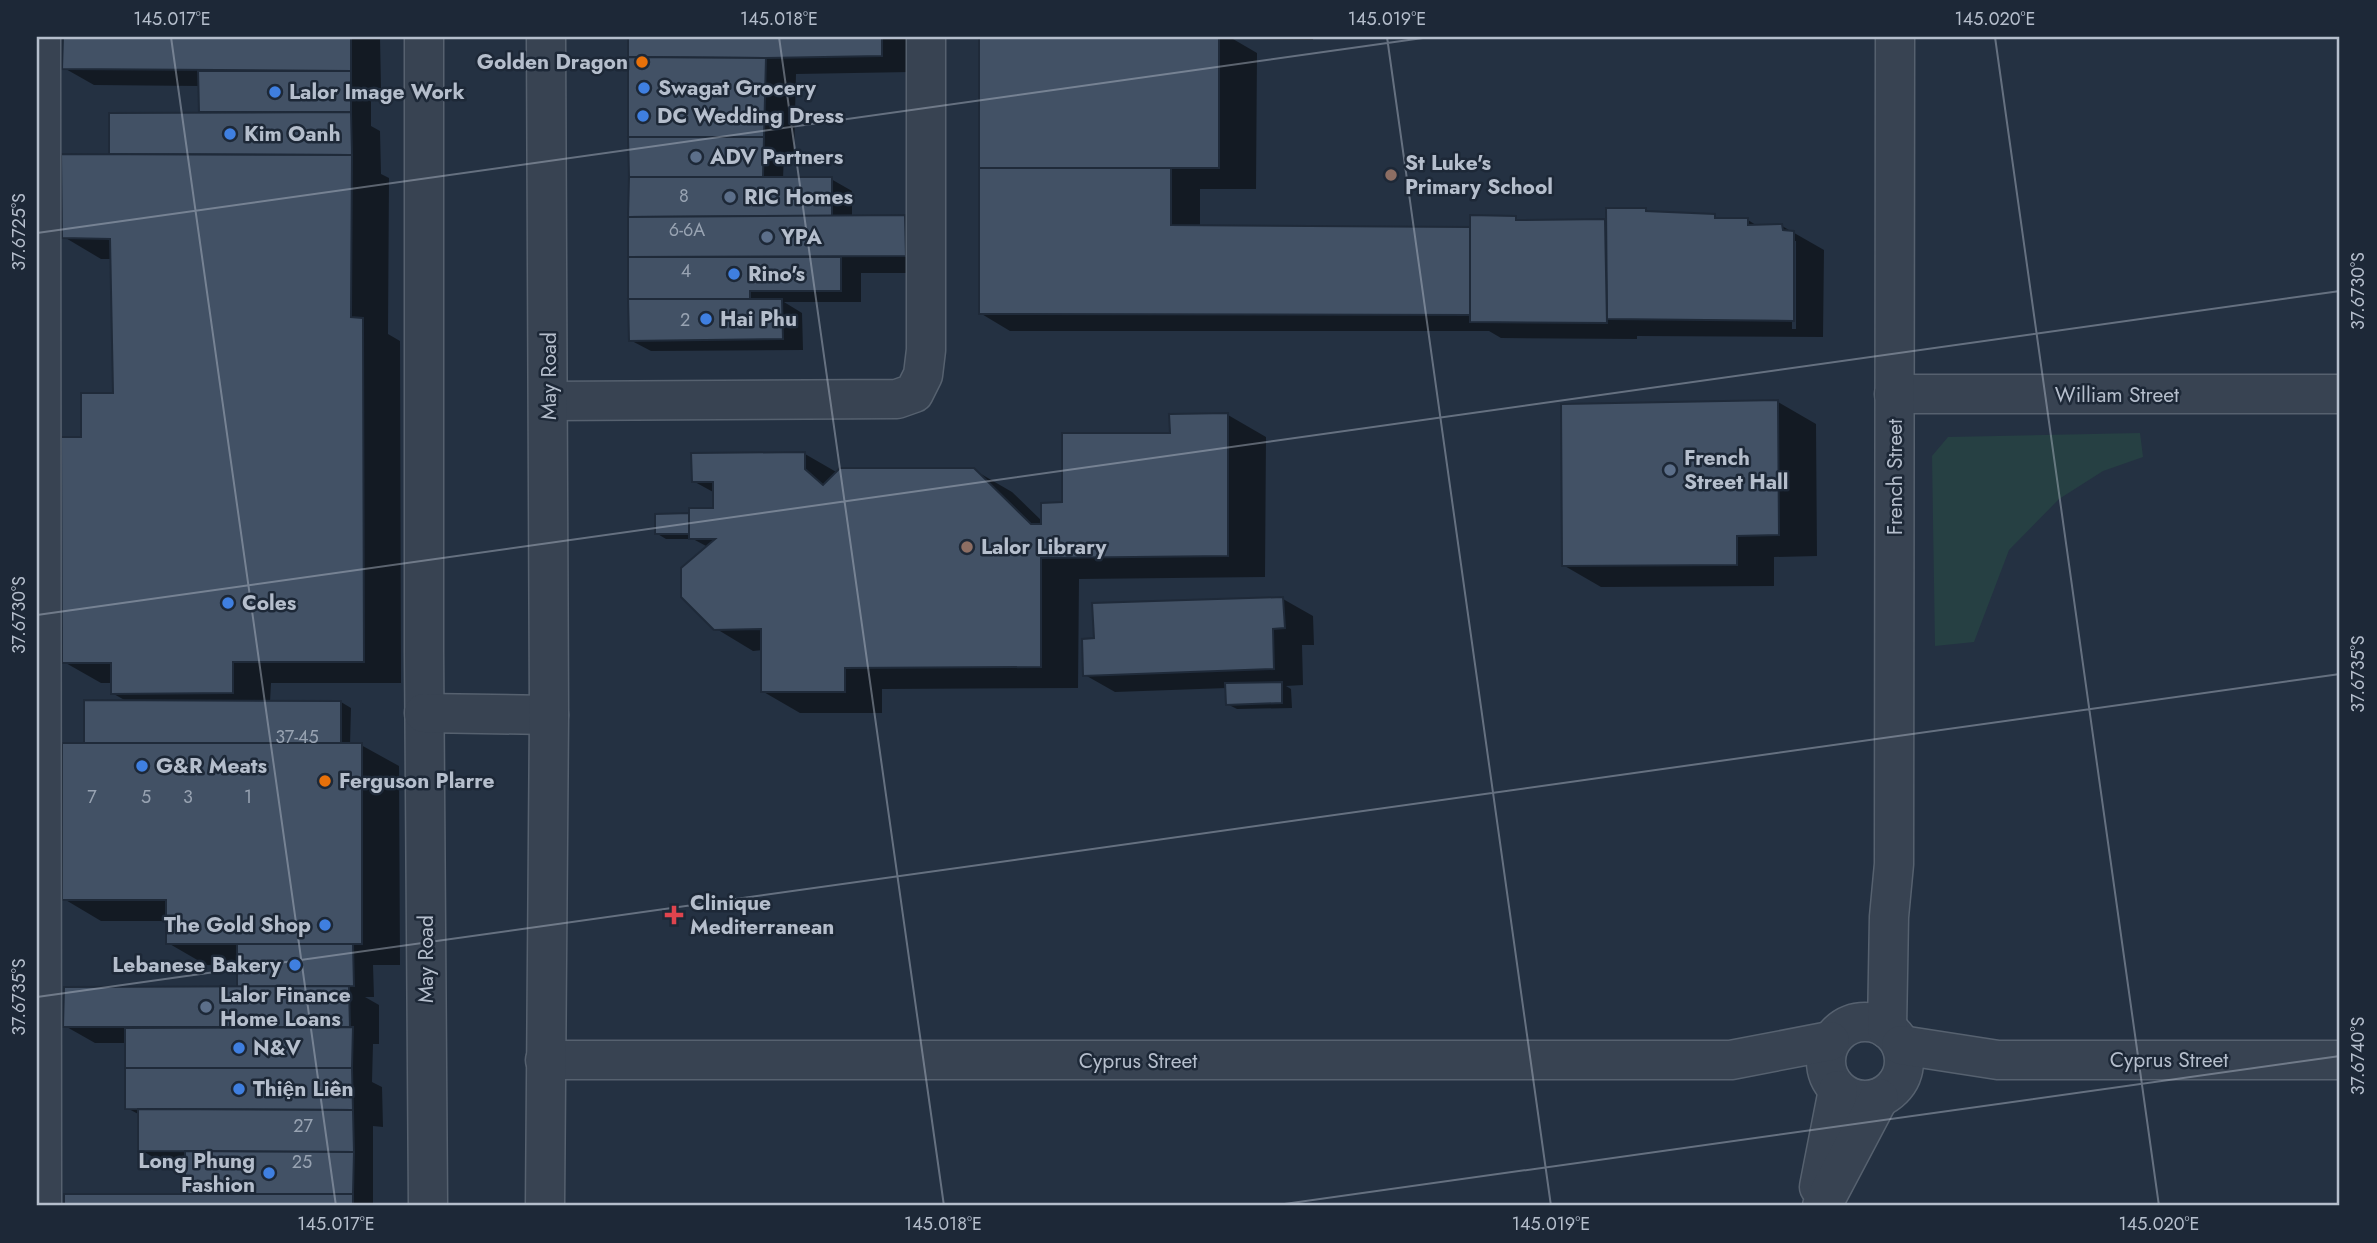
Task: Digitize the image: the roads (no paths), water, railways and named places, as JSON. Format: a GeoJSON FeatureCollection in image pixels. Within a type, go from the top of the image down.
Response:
{"type":"FeatureCollection","features":[{"type":"Feature","properties":{"kind":"street"},"geometry":{"type":"LineString","coordinates":[[41,37],[42,1206]]}},
{"type":"Feature","properties":{"kind":"street","name":"May Road"},"geometry":{"type":"LineString","coordinates":[[424,37],[424,713],[428,1206]]}},
{"type":"Feature","properties":{"kind":"street","name":"May Road"},"geometry":{"type":"LineString","coordinates":[[545,1206],[549,715],[546,37]]}},
{"type":"Feature","properties":{"kind":"street"},"geometry":{"type":"LineString","coordinates":[[549,401],[897,399],[914,393],[923,375],[926,350],[926,37]]}},
{"type":"Feature","properties":{"kind":"street","name":"French Street"},"geometry":{"type":"LineString","coordinates":[[1894,1037],[1889,917],[1894,864],[1895,37]]}},
{"type":"Feature","properties":{"kind":"street","name":"William Street"},"geometry":{"type":"LineString","coordinates":[[1894,394],[2340,394]]}},
{"type":"Feature","properties":{"kind":"street"},"geometry":{"type":"LineString","coordinates":[[424,713],[549,715]]}},
{"type":"Feature","properties":{"kind":"street","name":"French Street"},"geometry":{"type":"LineString","coordinates":[[1838,1034],[1889,917]]}},
{"type":"Feature","properties":{"kind":"street"},"geometry":{"type":"LineString","coordinates":[[1822,1206],[1904,1066],[1894,1037],[1867,1021],[1838,1034],[1825,1062],[1835,1086],[1847,1097],[1857,1100],[1868,1101],[1887,1092]]}},
{"type":"Feature","properties":{"kind":"street","name":"Cyprus Street"},"geometry":{"type":"LineString","coordinates":[[545,1060],[1731,1060],[1838,1034]]}},
{"type":"Feature","properties":{"kind":"street","name":"Cyprus Street"},"geometry":{"type":"LineString","coordinates":[[1894,1037],[1998,1060],[2340,1060]]}},
{"type":"Feature","properties":{"kind":"street","name":"Cyprus Street"},"geometry":{"type":"LineString","coordinates":[[1731,1060],[1835,1086]]}},
{"type":"Feature","properties":{"kind":"street","name":"Cyprus Street"},"geometry":{"type":"LineString","coordinates":[[1887,1092],[1998,1060]]}},
{"type":"Feature","properties":{"kind":"street"},"geometry":{"type":"LineString","coordinates":[[1815,1206],[1835,1086]]}},
{"type":"Feature","properties":{"kind":"place","name":"Golden Dragon"},"geometry":{"type":"Point","coordinates":[642,62]}},
{"type":"Feature","properties":{"kind":"place","name":"Swagat Grocery"},"geometry":{"type":"Point","coordinates":[644,88]}},
{"type":"Feature","properties":{"kind":"place","name":"Lalor Image Work"},"geometry":{"type":"Point","coordinates":[275,92]}},
{"type":"Feature","properties":{"kind":"place","name":"DC Wedding Dress"},"geometry":{"type":"Point","coordinates":[643,116]}},
{"type":"Feature","properties":{"kind":"place","name":"Kim Oanh"},"geometry":{"type":"Point","coordinates":[230,134]}},
{"type":"Feature","properties":{"kind":"place","name":"ADV Partners"},"geometry":{"type":"Point","coordinates":[696,157]}},
{"type":"Feature","properties":{"kind":"place","name":"St Luke's Primary School"},"geometry":{"type":"Point","coordinates":[1391,175]}},
{"type":"Feature","properties":{"kind":"place","name":"RIC Homes"},"geometry":{"type":"Point","coordinates":[730,197]}},
{"type":"Feature","properties":{"kind":"place","name":"YPA"},"geometry":{"type":"Point","coordinates":[767,237]}},
{"type":"Feature","properties":{"kind":"place","name":"Rino's"},"geometry":{"type":"Point","coordinates":[734,274]}},
{"type":"Feature","properties":{"kind":"place","name":"Hai Phu"},"geometry":{"type":"Point","coordinates":[706,319]}},
{"type":"Feature","properties":{"kind":"place","name":"French Street Hall"},"geometry":{"type":"Point","coordinates":[1670,470]}},
{"type":"Feature","properties":{"kind":"place","name":"Lalor Library"},"geometry":{"type":"Point","coordinates":[967,547]}},
{"type":"Feature","properties":{"kind":"place","name":"Coles"},"geometry":{"type":"Point","coordinates":[228,603]}},
{"type":"Feature","properties":{"kind":"place","name":"G&R Meats"},"geometry":{"type":"Point","coordinates":[142,766]}},
{"type":"Feature","properties":{"kind":"place","name":"Ferguson Plarre"},"geometry":{"type":"Point","coordinates":[325,781]}},
{"type":"Feature","properties":{"kind":"place","name":"Clinique Mediterranean"},"geometry":{"type":"Point","coordinates":[674,915]}},
{"type":"Feature","properties":{"kind":"place","name":"The Gold Shop"},"geometry":{"type":"Point","coordinates":[325,925]}},
{"type":"Feature","properties":{"kind":"place","name":"Lebanese Bakery"},"geometry":{"type":"Point","coordinates":[295,965]}},
{"type":"Feature","properties":{"kind":"place","name":"Lalor Finance Home Loans"},"geometry":{"type":"Point","coordinates":[206,1007]}},
{"type":"Feature","properties":{"kind":"place","name":"N&V"},"geometry":{"type":"Point","coordinates":[239,1048]}},
{"type":"Feature","properties":{"kind":"place","name":"Thiện Liên"},"geometry":{"type":"Point","coordinates":[239,1089]}},
{"type":"Feature","properties":{"kind":"place","name":"Long Phung Fashion"},"geometry":{"type":"Point","coordinates":[269,1173]}}]}
